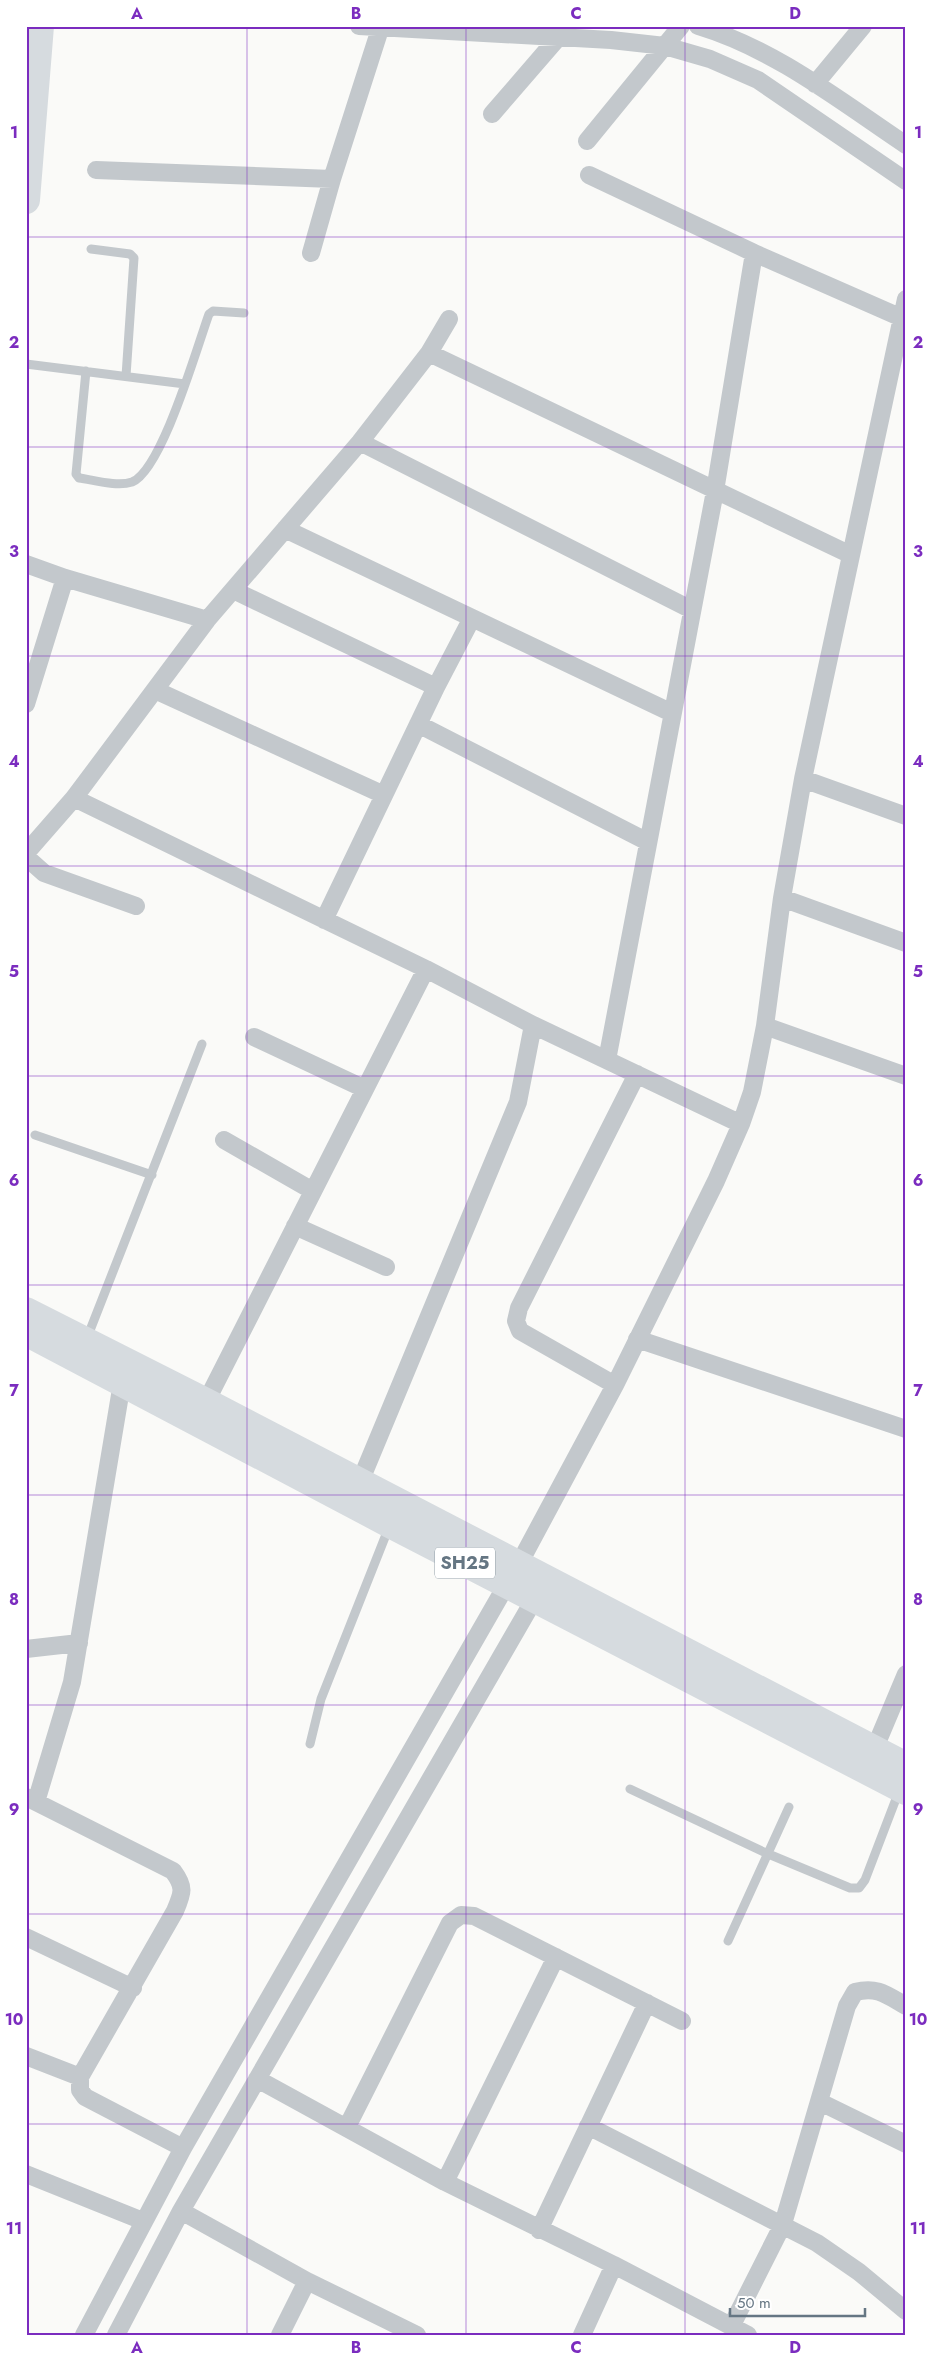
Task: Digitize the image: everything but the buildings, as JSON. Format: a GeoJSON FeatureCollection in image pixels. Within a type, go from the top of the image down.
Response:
{"type":"FeatureCollection","features":[{"type":"Feature","properties":{"kind":"main road"},"geometry":{"type":"LineString","coordinates":[[26,200],[40,26]]}},
{"type":"Feature","properties":{"kind":"main road","name":"SH25"},"geometry":{"type":"LineString","coordinates":[[26,1310],[360,1482],[513,1574],[535,1598],[904,1782]]}},
{"type":"Feature","properties":{"kind":"main road","name":"SH25"},"geometry":{"type":"LineString","coordinates":[[26,1332],[390,1524],[513,1574],[874,1750],[904,1782]]}},
{"type":"Feature","properties":{"kind":"street"},"geometry":{"type":"LineString","coordinates":[[360,26],[563,32],[666,46],[710,59],[758,80],[906,181]]}},
{"type":"Feature","properties":{"kind":"street"},"geometry":{"type":"LineString","coordinates":[[587,141],[681,26]]}},
{"type":"Feature","properties":{"kind":"street"},"geometry":{"type":"LineString","coordinates":[[698,26],[745,43],[789,67],[906,145]]}},
{"type":"Feature","properties":{"kind":"street"},"geometry":{"type":"LineString","coordinates":[[815,84],[863,26]]}},
{"type":"Feature","properties":{"kind":"street"},"geometry":{"type":"LineString","coordinates":[[312,253],[332,179],[381,27]]}},
{"type":"Feature","properties":{"kind":"street"},"geometry":{"type":"LineString","coordinates":[[492,114],[563,32]]}},
{"type":"Feature","properties":{"kind":"street"},"geometry":{"type":"LineString","coordinates":[[96,170],[332,179]]}},
{"type":"Feature","properties":{"kind":"street"},"geometry":{"type":"LineString","coordinates":[[589,175],[754,253],[902,318]]}},
{"type":"Feature","properties":{"kind":"street"},"geometry":{"type":"LineString","coordinates":[[607,1060],[715,491],[754,253]]}},
{"type":"Feature","properties":{"kind":"street"},"geometry":{"type":"LineString","coordinates":[[84,2335],[143,2220],[183,2148],[513,1574],[615,1385],[716,1181],[741,1124],[752,1092],[765,1026],[782,898],[803,779],[906,299]]}},
{"type":"Feature","properties":{"kind":"street"},"geometry":{"type":"LineString","coordinates":[[136,906],[44,873],[26,855],[74,798],[208,620],[360,442],[429,353],[449,319]]}},
{"type":"Feature","properties":{"kind":"street"},"geometry":{"type":"LineString","coordinates":[[429,353],[851,555]]}},
{"type":"Feature","properties":{"kind":"street"},"geometry":{"type":"LineString","coordinates":[[360,442],[692,610]]}},
{"type":"Feature","properties":{"kind":"street"},"geometry":{"type":"LineString","coordinates":[[285,529],[672,713]]}},
{"type":"Feature","properties":{"kind":"street"},"geometry":{"type":"LineString","coordinates":[[26,564],[65,578],[208,620]]}},
{"type":"Feature","properties":{"kind":"street"},"geometry":{"type":"LineString","coordinates":[[26,704],[65,578]]}},
{"type":"Feature","properties":{"kind":"street"},"geometry":{"type":"LineString","coordinates":[[233,590],[436,687]]}},
{"type":"Feature","properties":{"kind":"street"},"geometry":{"type":"LineString","coordinates":[[324,920],[436,687],[472,618]]}},
{"type":"Feature","properties":{"kind":"street"},"geometry":{"type":"LineString","coordinates":[[155,690],[384,796]]}},
{"type":"Feature","properties":{"kind":"street"},"geometry":{"type":"LineString","coordinates":[[418,724],[648,842]]}},
{"type":"Feature","properties":{"kind":"street"},"geometry":{"type":"LineString","coordinates":[[803,779],[906,816]]}},
{"type":"Feature","properties":{"kind":"street"},"geometry":{"type":"LineString","coordinates":[[74,798],[426,969],[534,1025],[741,1124]]}},
{"type":"Feature","properties":{"kind":"street"},"geometry":{"type":"LineString","coordinates":[[782,898],[906,943]]}},
{"type":"Feature","properties":{"kind":"street"},"geometry":{"type":"LineString","coordinates":[[206,1402],[426,969]]}},
{"type":"Feature","properties":{"kind":"street"},"geometry":{"type":"LineString","coordinates":[[360,1482],[518,1102],[534,1025]]}},
{"type":"Feature","properties":{"kind":"street"},"geometry":{"type":"LineString","coordinates":[[765,1026],[906,1076]]}},
{"type":"Feature","properties":{"kind":"street"},"geometry":{"type":"LineString","coordinates":[[254,1037],[365,1089]]}},
{"type":"Feature","properties":{"kind":"street"},"geometry":{"type":"LineString","coordinates":[[615,1385],[520,1331],[516,1321],[519,1308],[637,1074]]}},
{"type":"Feature","properties":{"kind":"street"},"geometry":{"type":"LineString","coordinates":[[224,1140],[313,1191]]}},
{"type":"Feature","properties":{"kind":"street"},"geometry":{"type":"LineString","coordinates":[[295,1226],[386,1267]]}},
{"type":"Feature","properties":{"kind":"street"},"geometry":{"type":"LineString","coordinates":[[637,1339],[906,1429]]}},
{"type":"Feature","properties":{"kind":"street"},"geometry":{"type":"LineString","coordinates":[[122,1383],[72,1682],[31,1800],[173,1870],[181,1882],[182,1894],[176,1911],[80,2077],[80,2090],[85,2097],[183,2148]]}},
{"type":"Feature","properties":{"kind":"street"},"geometry":{"type":"LineString","coordinates":[[116,2335],[181,2211],[535,1598]]}},
{"type":"Feature","properties":{"kind":"street"},"geometry":{"type":"LineString","coordinates":[[26,1649],[79,1643]]}},
{"type":"Feature","properties":{"kind":"street"},"geometry":{"type":"LineString","coordinates":[[874,1750],[906,1674]]}},
{"type":"Feature","properties":{"kind":"street"},"geometry":{"type":"LineString","coordinates":[[348,2127],[450,1923],[461,1916],[474,1916],[682,2020]]}},
{"type":"Feature","properties":{"kind":"street"},"geometry":{"type":"LineString","coordinates":[[26,1937],[133,1988]]}},
{"type":"Feature","properties":{"kind":"street"},"geometry":{"type":"LineString","coordinates":[[445,2182],[556,1957]]}},
{"type":"Feature","properties":{"kind":"street"},"geometry":{"type":"LineString","coordinates":[[732,2325],[783,2224],[847,2006],[856,1992],[869,1988],[883,1993],[906,2006]]}},
{"type":"Feature","properties":{"kind":"street"},"geometry":{"type":"LineString","coordinates":[[539,2230],[647,2003]]}},
{"type":"Feature","properties":{"kind":"street"},"geometry":{"type":"LineString","coordinates":[[26,2056],[80,2077]]}},
{"type":"Feature","properties":{"kind":"street"},"geometry":{"type":"LineString","coordinates":[[257,2079],[348,2127],[445,2182],[539,2230],[614,2265],[748,2335]]}},
{"type":"Feature","properties":{"kind":"street"},"geometry":{"type":"LineString","coordinates":[[820,2102],[906,2144]]}},
{"type":"Feature","properties":{"kind":"street"},"geometry":{"type":"LineString","coordinates":[[588,2126],[817,2243],[859,2272],[906,2311]]}},
{"type":"Feature","properties":{"kind":"street"},"geometry":{"type":"LineString","coordinates":[[26,2174],[143,2220]]}},
{"type":"Feature","properties":{"kind":"street"},"geometry":{"type":"LineString","coordinates":[[181,2211],[307,2281],[416,2335]]}},
{"type":"Feature","properties":{"kind":"street"},"geometry":{"type":"LineString","coordinates":[[582,2335],[614,2265]]}},
{"type":"Feature","properties":{"kind":"street"},"geometry":{"type":"LineString","coordinates":[[280,2335],[307,2281]]}},
{"type":"Feature","properties":{"kind":"lane"},"geometry":{"type":"LineString","coordinates":[[91,249],[130,254],[134,258],[126,376]]}},
{"type":"Feature","properties":{"kind":"lane"},"geometry":{"type":"LineString","coordinates":[[86,371],[76,474],[79,478],[122,483],[140,478],[148,469],[185,384],[209,314],[213,311],[244,313]]}},
{"type":"Feature","properties":{"kind":"lane"},"geometry":{"type":"LineString","coordinates":[[26,364],[185,384]]}},
{"type":"Feature","properties":{"kind":"lane"},"geometry":{"type":"LineString","coordinates":[[86,1341],[202,1044]]}},
{"type":"Feature","properties":{"kind":"lane"},"geometry":{"type":"LineString","coordinates":[[35,1135],[152,1176]]}},
{"type":"Feature","properties":{"kind":"lane"},"geometry":{"type":"LineString","coordinates":[[310,1744],[322,1699],[390,1524]]}},
{"type":"Feature","properties":{"kind":"lane"},"geometry":{"type":"LineString","coordinates":[[630,1789],[766,1853],[850,1888],[859,1888],[865,1880],[904,1782]]}},
{"type":"Feature","properties":{"kind":"lane"},"geometry":{"type":"LineString","coordinates":[[728,1941],[766,1853],[789,1807]]}}]}
